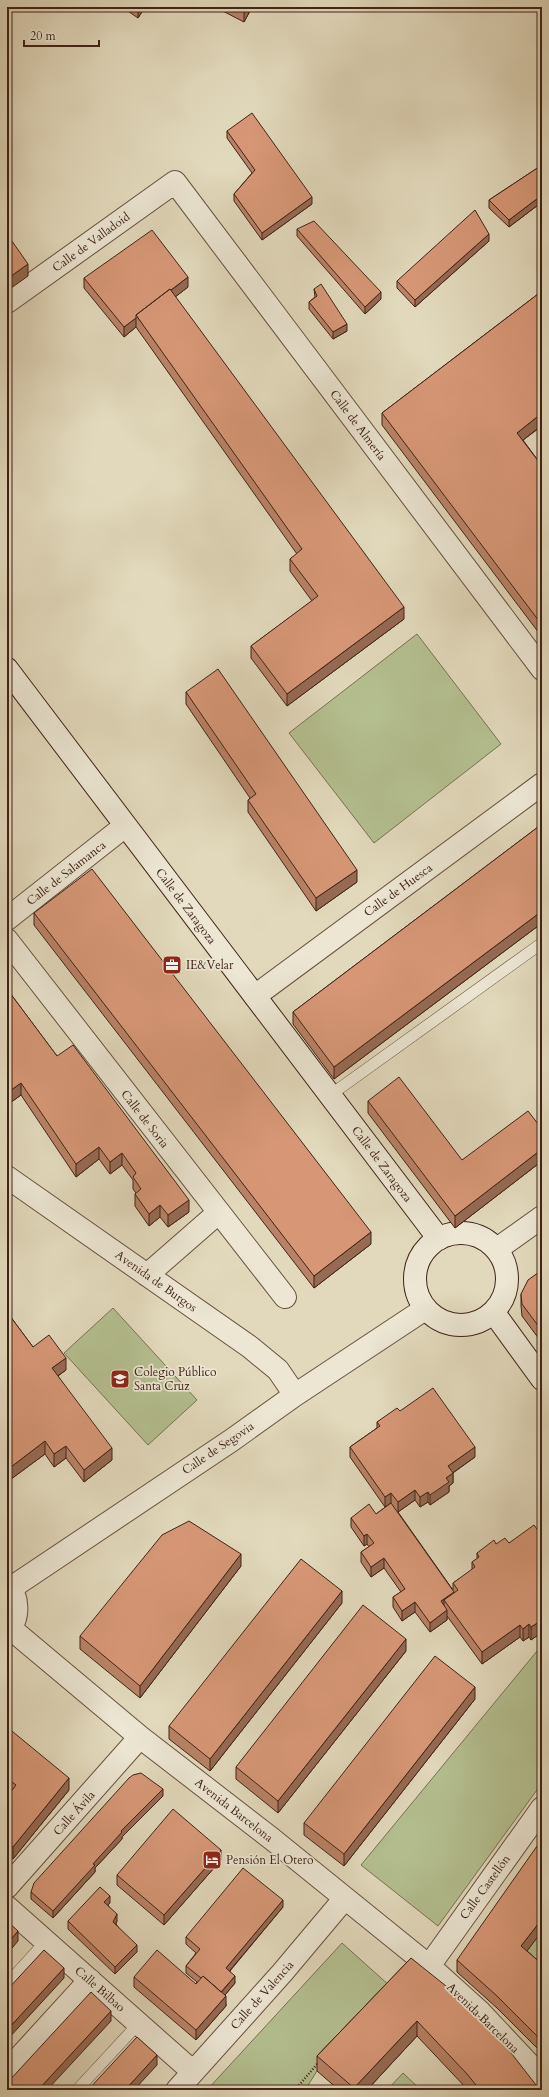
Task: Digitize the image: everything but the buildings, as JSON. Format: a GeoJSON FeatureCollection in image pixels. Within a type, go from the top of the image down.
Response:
{"type":"FeatureCollection","features":[{"type":"Feature","properties":{"kind":"street","name":"Calle de Valladoid"},"geometry":{"type":"LineString","coordinates":[[7,302],[175,182]]}},
{"type":"Feature","properties":{"kind":"street","name":"Calle de Almería"},"geometry":{"type":"LineString","coordinates":[[175,182],[542,669]]}},
{"type":"Feature","properties":{"kind":"street","name":"Calle de Zaragoza"},"geometry":{"type":"LineString","coordinates":[[7,669],[329,1096],[439,1239]]}},
{"type":"Feature","properties":{"kind":"street","name":"Calle de Huesca"},"geometry":{"type":"LineString","coordinates":[[255,996],[542,784]]}},
{"type":"Feature","properties":{"kind":"street","name":"Calle de Salamanca"},"geometry":{"type":"LineString","coordinates":[[7,919],[125,826]]}},
{"type":"Feature","properties":{"kind":"street","name":"Calle de Soria"},"geometry":{"type":"LineString","coordinates":[[7,940],[284,1297]]}},
{"type":"Feature","properties":{"kind":"street","name":"Avenida de Burgos"},"geometry":{"type":"LineString","coordinates":[[7,1178],[250,1347],[278,1370],[295,1395]]}},
{"type":"Feature","properties":{"kind":"street"},"geometry":{"type":"LineString","coordinates":[[147,1274],[218,1213]]}},
{"type":"Feature","properties":{"kind":"street"},"geometry":{"type":"LineString","coordinates":[[496,1249],[542,1217]]}},
{"type":"Feature","properties":{"kind":"street"},"geometry":{"type":"LineString","coordinates":[[453,1233],[469,1233],[484,1239],[496,1249],[505,1264],[508,1281],[503,1298],[494,1313],[477,1323],[459,1326],[440,1321],[425,1308],[416,1291],[416,1270],[424,1252],[439,1239],[453,1233]]}},
{"type":"Feature","properties":{"kind":"street","name":"Calle de Segovia"},"geometry":{"type":"LineString","coordinates":[[9,1586],[232,1440],[295,1395],[425,1308]]}},
{"type":"Feature","properties":{"kind":"street"},"geometry":{"type":"LineString","coordinates":[[494,1313],[542,1379]]}},
{"type":"Feature","properties":{"kind":"street"},"geometry":{"type":"LineString","coordinates":[[9,1586],[16,1601],[16,1618],[9,1630]]}},
{"type":"Feature","properties":{"kind":"street","name":"Avenida Barcelona"},"geometry":{"type":"LineString","coordinates":[[9,1630],[140,1738],[345,1898],[428,1966],[480,2012],[542,2078]]}},
{"type":"Feature","properties":{"kind":"street","name":"Calle Ávila"},"geometry":{"type":"LineString","coordinates":[[7,1887],[140,1738]]}},
{"type":"Feature","properties":{"kind":"street","name":"Calle Castellón"},"geometry":{"type":"LineString","coordinates":[[428,1966],[542,1808]]}},
{"type":"Feature","properties":{"kind":"street","name":"Calle de Valencia"},"geometry":{"type":"LineString","coordinates":[[176,2090],[282,1973],[345,1898]]}},
{"type":"Feature","properties":{"kind":"street","name":"Calle Bilbao"},"geometry":{"type":"LineString","coordinates":[[7,1907],[192,2071]]}},
{"type":"Feature","properties":{"kind":"street"},"geometry":{"type":"LineString","coordinates":[[7,2071],[90,1980]]}},
{"type":"Feature","properties":{"kind":"lane"},"geometry":{"type":"LineString","coordinates":[[329,1096],[542,943]]}},
{"type":"Feature","properties":{"kind":"lane"},"geometry":{"type":"LineString","coordinates":[[7,1984],[46,1941]]}},
{"type":"Feature","properties":{"kind":"lane"},"geometry":{"type":"LineString","coordinates":[[77,2090],[139,2023]]}},
{"type":"Feature","properties":{"kind":"path"},"geometry":{"type":"LineString","coordinates":[[295,2090],[321,2060]]}},
{"type":"Feature","properties":{"kind":"green space"},"geometry":{"type":"Polygon","coordinates":[[[417,634],[501,744],[374,843],[289,733],[417,634]]]}},
{"type":"Feature","properties":{"kind":"green space"},"geometry":{"type":"Polygon","coordinates":[[[113,1308],[197,1400],[148,1445],[64,1353],[113,1308]]]}},
{"type":"Feature","properties":{"kind":"green space"},"geometry":{"type":"Polygon","coordinates":[[[542,1645],[542,1783],[438,1926],[361,1865],[542,1645]]]}},
{"type":"Feature","properties":{"kind":"green space"},"geometry":{"type":"Polygon","coordinates":[[[542,1931],[542,1976],[521,1959],[542,1931]]]}},
{"type":"Feature","properties":{"kind":"green space"},"geometry":{"type":"Polygon","coordinates":[[[342,1943],[390,1986],[317,2071],[305,2090],[207,2090],[342,1943]]]}},
{"type":"Feature","properties":{"kind":"green space"},"geometry":{"type":"Polygon","coordinates":[[[403,2073],[421,2090],[387,2090],[403,2073]]]}},
{"type":"Feature","properties":{"kind":"place","name":"IE&Velar"},"geometry":{"type":"Point","coordinates":[172,965]}},
{"type":"Feature","properties":{"kind":"place","name":"Colegio Público Santa Cruz"},"geometry":{"type":"Point","coordinates":[120,1379]}},
{"type":"Feature","properties":{"kind":"place","name":"Pensión El Otero"},"geometry":{"type":"Point","coordinates":[212,1860]}}]}
